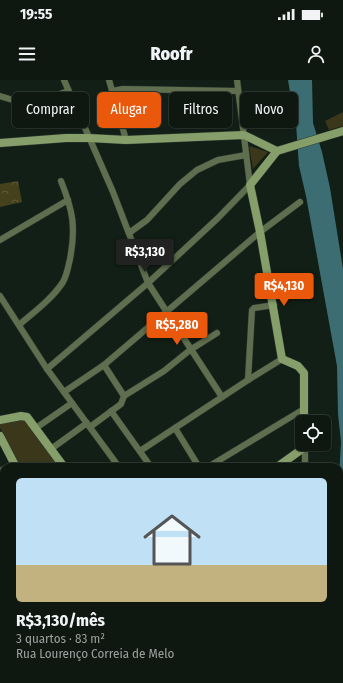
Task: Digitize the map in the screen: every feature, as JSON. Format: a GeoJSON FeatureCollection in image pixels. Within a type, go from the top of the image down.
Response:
{"type":"FeatureCollection","features":[{"type":"Feature","properties":{"kind":"main road"},"geometry":{"type":"LineString","coordinates":[[304,415],[304,373],[298,366],[282,359],[274,305],[250,185],[277,151],[343,131]]}},
{"type":"Feature","properties":{"kind":"main road"},"geometry":{"type":"LineString","coordinates":[[0,143],[89,138],[126,140],[244,135],[277,151]]}},
{"type":"Feature","properties":{"kind":"main road"},"geometry":{"type":"LineString","coordinates":[[0,420],[24,416],[27,417],[61,463]]}},
{"type":"Feature","properties":{"kind":"main road"},"geometry":{"type":"LineString","coordinates":[[0,436],[12,463]]}},
{"type":"Feature","properties":{"kind":"main road"},"geometry":{"type":"LineString","coordinates":[[282,463],[297,451]]}},
{"type":"Feature","properties":{"kind":"street"},"geometry":{"type":"LineString","coordinates":[[64,80],[113,192],[148,283],[222,398]]}},
{"type":"Feature","properties":{"kind":"street"},"geometry":{"type":"LineString","coordinates":[[109,80],[126,140]]}},
{"type":"Feature","properties":{"kind":"street"},"geometry":{"type":"LineString","coordinates":[[47,369],[148,283],[218,218],[250,185],[237,80]]}},
{"type":"Feature","properties":{"kind":"street"},"geometry":{"type":"LineString","coordinates":[[112,91],[123,89],[238,91]]}},
{"type":"Feature","properties":{"kind":"street"},"geometry":{"type":"LineString","coordinates":[[0,96],[26,104],[32,104],[68,91]]}},
{"type":"Feature","properties":{"kind":"street"},"geometry":{"type":"LineString","coordinates":[[129,233],[147,220],[176,188],[197,170],[218,160],[246,155]]}},
{"type":"Feature","properties":{"kind":"street"},"geometry":{"type":"LineString","coordinates":[[19,325],[38,309],[64,281],[68,271],[74,225],[62,181]]}},
{"type":"Feature","properties":{"kind":"street"},"geometry":{"type":"LineString","coordinates":[[0,240],[68,200]]}},
{"type":"Feature","properties":{"kind":"street"},"geometry":{"type":"LineString","coordinates":[[64,392],[104,365],[260,232],[300,202]]}},
{"type":"Feature","properties":{"kind":"street"},"geometry":{"type":"LineString","coordinates":[[0,296],[47,369],[116,463]]}},
{"type":"Feature","properties":{"kind":"street"},"geometry":{"type":"LineString","coordinates":[[248,380],[252,309],[274,305]]}},
{"type":"Feature","properties":{"kind":"street"},"geometry":{"type":"LineString","coordinates":[[51,449],[111,411],[121,404],[124,396],[164,371],[190,350],[217,333]]}},
{"type":"Feature","properties":{"kind":"street"},"geometry":{"type":"LineString","coordinates":[[140,451],[282,359]]}},
{"type":"Feature","properties":{"kind":"street"},"geometry":{"type":"LineString","coordinates":[[104,365],[124,396]]}},
{"type":"Feature","properties":{"kind":"street"},"geometry":{"type":"LineString","coordinates":[[36,428],[72,403]]}},
{"type":"Feature","properties":{"kind":"street"},"geometry":{"type":"LineString","coordinates":[[215,463],[304,408]]}},
{"type":"Feature","properties":{"kind":"street"},"geometry":{"type":"LineString","coordinates":[[111,411],[148,463]]}},
{"type":"Feature","properties":{"kind":"street"},"geometry":{"type":"LineString","coordinates":[[175,428],[197,463]]}},
{"type":"Feature","properties":{"kind":"street"},"geometry":{"type":"LineString","coordinates":[[305,451],[306,463]]}},
{"type":"Feature","properties":{"kind":"green space"},"geometry":{"type":"Polygon","coordinates":[[[18,181],[22,202],[0,207],[0,184],[18,181]]]}},
{"type":"Feature","properties":{"kind":"shaded area"},"geometry":{"type":"Polygon","coordinates":[[[343,112],[343,126],[329,130],[325,121],[343,112]]]}},
{"type":"Feature","properties":{"kind":"shaded area"},"geometry":{"type":"Polygon","coordinates":[[[249,146],[268,152],[253,169],[249,146]]]}},
{"type":"Feature","properties":{"kind":"shaded area"},"geometry":{"type":"Polygon","coordinates":[[[19,420],[25,421],[56,463],[19,463],[0,428],[0,424],[19,420]]]}},
{"type":"Feature","properties":{"kind":"water"},"geometry":{"type":"Polygon","coordinates":[[[288,80],[312,80],[313,123],[322,152],[330,188],[343,269],[343,463],[340,463],[341,442],[338,414],[337,366],[306,196],[299,166],[296,128],[298,128],[298,92],[290,92],[288,80]]]}}]}
